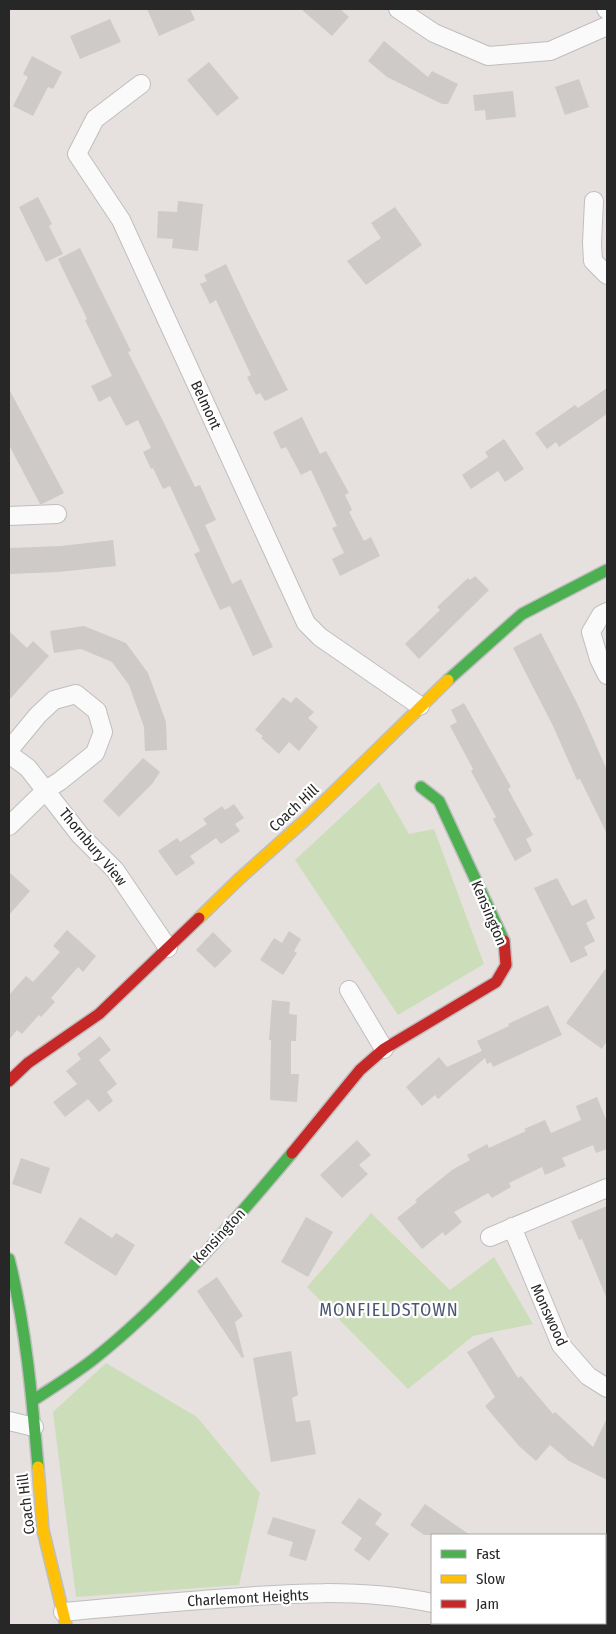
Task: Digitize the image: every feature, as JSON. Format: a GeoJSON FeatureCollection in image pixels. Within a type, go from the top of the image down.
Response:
{"type":"FeatureCollection","features":[{"type":"Feature","properties":{"kind":"street"},"geometry":{"type":"LineString","coordinates":[[398,9],[434,33],[488,56],[550,51],[607,26]]}},
{"type":"Feature","properties":{"kind":"street","name":"Belmont"},"geometry":{"type":"LineString","coordinates":[[141,84],[95,119],[77,154],[120,220],[306,623],[320,637],[420,706]]}},
{"type":"Feature","properties":{"kind":"street"},"geometry":{"type":"LineString","coordinates":[[594,201],[593,261],[607,275]]}},
{"type":"Feature","properties":{"kind":"street"},"geometry":{"type":"LineString","coordinates":[[9,516],[57,514]]}},
{"type":"Feature","properties":{"kind":"street","name":"Coach Hill"},"geometry":{"type":"LineString","coordinates":[[9,1081],[28,1063],[99,1014],[238,880],[304,821],[420,706],[524,612],[607,570]]}},
{"type":"Feature","properties":{"kind":"street"},"geometry":{"type":"LineString","coordinates":[[607,612],[601,615],[591,632],[599,659],[607,676]]}},
{"type":"Feature","properties":{"kind":"street"},"geometry":{"type":"LineString","coordinates":[[9,750],[38,715],[54,700],[76,694],[97,712],[103,732],[95,753],[46,790],[9,826]]}},
{"type":"Feature","properties":{"kind":"street","name":"Thornbury View"},"geometry":{"type":"LineString","coordinates":[[9,754],[28,768],[80,835],[115,870],[168,948]]}},
{"type":"Feature","properties":{"kind":"street","name":"Kensington"},"geometry":{"type":"LineString","coordinates":[[32,1401],[95,1358],[144,1314],[224,1232],[360,1070],[384,1049],[496,982],[506,965],[504,942],[439,801],[421,787]]}},
{"type":"Feature","properties":{"kind":"street"},"geometry":{"type":"LineString","coordinates":[[349,990],[384,1049]]}},
{"type":"Feature","properties":{"kind":"street"},"geometry":{"type":"LineString","coordinates":[[490,1237],[607,1188]]}},
{"type":"Feature","properties":{"kind":"street","name":"Monswood"},"geometry":{"type":"LineString","coordinates":[[512,1227],[561,1346],[588,1376],[607,1388]]}},
{"type":"Feature","properties":{"kind":"street","name":"Coach Hill"},"geometry":{"type":"LineString","coordinates":[[9,1259],[16,1291],[32,1401],[43,1530],[65,1619]]}},
{"type":"Feature","properties":{"kind":"street"},"geometry":{"type":"LineString","coordinates":[[9,1421],[34,1427]]}},
{"type":"Feature","properties":{"kind":"street","name":"Charlemont Heights"},"geometry":{"type":"LineString","coordinates":[[65,1619],[254,1596],[336,1593],[410,1598],[431,1603]]}},
{"type":"Feature","properties":{"kind":"green space"},"geometry":{"type":"Polygon","coordinates":[[[379,782],[409,834],[434,829],[484,964],[398,1015],[295,860],[379,782]]]}},
{"type":"Feature","properties":{"kind":"green space"},"geometry":{"type":"Polygon","coordinates":[[[371,1213],[450,1290],[494,1257],[533,1324],[473,1336],[408,1389],[307,1287],[371,1213]]]}},
{"type":"Feature","properties":{"kind":"green space"},"geometry":{"type":"Polygon","coordinates":[[[106,1363],[197,1417],[260,1493],[239,1585],[76,1597],[53,1412],[106,1363]]]}},
{"type":"Feature","properties":{"kind":"building"},"geometry":{"type":"Polygon","coordinates":[[[147,9],[190,9],[195,20],[159,36],[147,9]]]}},
{"type":"Feature","properties":{"kind":"building"},"geometry":{"type":"Polygon","coordinates":[[[301,9],[340,9],[349,17],[332,36],[301,9]]]}},
{"type":"Feature","properties":{"kind":"building"},"geometry":{"type":"Polygon","coordinates":[[[110,19],[121,42],[80,59],[70,36],[110,19]]]}},
{"type":"Feature","properties":{"kind":"building"},"geometry":{"type":"Polygon","coordinates":[[[384,41],[428,77],[432,71],[458,84],[448,104],[442,104],[387,77],[368,61],[384,41]]]}},
{"type":"Feature","properties":{"kind":"building"},"geometry":{"type":"Polygon","coordinates":[[[32,56],[62,72],[53,89],[48,87],[33,116],[13,106],[28,77],[23,74],[32,56]]]}},
{"type":"Feature","properties":{"kind":"building"},"geometry":{"type":"Polygon","coordinates":[[[209,62],[239,98],[217,116],[187,80],[209,62]]]}},
{"type":"Feature","properties":{"kind":"building"},"geometry":{"type":"Polygon","coordinates":[[[579,79],[589,107],[565,115],[555,87],[579,79]]]}},
{"type":"Feature","properties":{"kind":"building"},"geometry":{"type":"Polygon","coordinates":[[[513,91],[516,117],[486,120],[485,110],[475,111],[473,95],[513,91]]]}},
{"type":"Feature","properties":{"kind":"building"},"geometry":{"type":"Polygon","coordinates":[[[38,197],[52,224],[49,226],[63,254],[46,262],[19,207],[38,197]]]}},
{"type":"Feature","properties":{"kind":"building"},"geometry":{"type":"Polygon","coordinates":[[[178,201],[203,204],[198,251],[172,248],[173,239],[157,238],[158,211],[177,212],[178,201]]]}},
{"type":"Feature","properties":{"kind":"building"},"geometry":{"type":"Polygon","coordinates":[[[395,207],[422,245],[366,285],[347,261],[381,238],[371,223],[395,207]]]}},
{"type":"Feature","properties":{"kind":"building"},"geometry":{"type":"Polygon","coordinates":[[[80,248],[131,351],[128,352],[195,487],[200,485],[216,520],[205,525],[232,584],[241,579],[273,647],[253,656],[230,606],[220,610],[194,554],[200,551],[170,486],[163,489],[143,452],[151,448],[138,420],[126,426],[110,396],[99,402],[91,386],[112,376],[58,259],[80,248]]]}},
{"type":"Feature","properties":{"kind":"building"},"geometry":{"type":"Polygon","coordinates":[[[226,264],[288,390],[265,401],[260,393],[256,395],[247,377],[251,375],[216,300],[210,304],[200,284],[207,281],[204,275],[226,264]]]}},
{"type":"Feature","properties":{"kind":"building"},"geometry":{"type":"Polygon","coordinates":[[[607,388],[607,414],[559,447],[556,442],[547,449],[535,433],[575,405],[578,408],[607,388]]]}},
{"type":"Feature","properties":{"kind":"building"},"geometry":{"type":"Polygon","coordinates":[[[9,389],[64,493],[42,504],[40,504],[9,445],[9,389]]]}},
{"type":"Feature","properties":{"kind":"building"},"geometry":{"type":"Polygon","coordinates":[[[302,417],[320,454],[326,451],[349,493],[345,495],[352,510],[349,512],[364,541],[371,537],[380,556],[340,576],[332,559],[344,553],[332,528],[337,526],[311,470],[301,475],[286,447],[281,449],[273,432],[302,417]]]}},
{"type":"Feature","properties":{"kind":"building"},"geometry":{"type":"Polygon","coordinates":[[[504,439],[524,469],[505,482],[498,471],[471,489],[462,475],[488,457],[485,452],[504,439]]]}},
{"type":"Feature","properties":{"kind":"building"},"geometry":{"type":"Polygon","coordinates":[[[113,540],[116,566],[58,572],[9,574],[9,548],[61,546],[113,540]]]}},
{"type":"Feature","properties":{"kind":"building"},"geometry":{"type":"Polygon","coordinates":[[[475,576],[489,590],[419,659],[405,644],[440,610],[437,607],[468,578],[470,580],[475,576]]]}},
{"type":"Feature","properties":{"kind":"building"},"geometry":{"type":"Polygon","coordinates":[[[84,626],[126,643],[148,673],[166,722],[167,750],[145,751],[144,727],[129,685],[112,662],[81,649],[54,653],[50,631],[84,626]]]}},
{"type":"Feature","properties":{"kind":"building"},"geometry":{"type":"Polygon","coordinates":[[[9,631],[27,648],[33,641],[49,656],[9,700],[9,631]]]}},
{"type":"Feature","properties":{"kind":"building"},"geometry":{"type":"Polygon","coordinates":[[[541,633],[579,707],[607,770],[607,834],[580,779],[577,780],[553,726],[513,648],[541,633]]]}},
{"type":"Feature","properties":{"kind":"building"},"geometry":{"type":"Polygon","coordinates":[[[283,697],[291,703],[296,697],[314,712],[308,718],[318,727],[299,751],[289,742],[279,754],[255,730],[283,697]]]}},
{"type":"Feature","properties":{"kind":"building"},"geometry":{"type":"Polygon","coordinates":[[[464,703],[511,787],[508,789],[533,835],[526,839],[532,851],[515,861],[493,819],[496,817],[471,771],[473,769],[450,726],[457,722],[451,710],[464,703]]]}},
{"type":"Feature","properties":{"kind":"building"},"geometry":{"type":"Polygon","coordinates":[[[143,758],[160,772],[152,784],[119,817],[103,801],[143,758]]]}},
{"type":"Feature","properties":{"kind":"building"},"geometry":{"type":"Polygon","coordinates":[[[234,804],[244,818],[235,824],[240,831],[221,844],[216,838],[190,856],[195,863],[176,876],[158,851],[177,838],[180,842],[207,824],[203,819],[222,806],[225,810],[234,804]]]}},
{"type":"Feature","properties":{"kind":"building"},"geometry":{"type":"Polygon","coordinates":[[[9,872],[30,891],[9,915],[9,872]]]}},
{"type":"Feature","properties":{"kind":"building"},"geometry":{"type":"Polygon","coordinates":[[[557,878],[572,906],[586,899],[595,918],[586,923],[595,941],[584,947],[588,955],[571,963],[534,888],[557,878]]]}},
{"type":"Feature","properties":{"kind":"building"},"geometry":{"type":"Polygon","coordinates":[[[67,930],[96,956],[83,972],[78,967],[51,998],[55,1002],[41,1017],[39,1015],[22,1034],[17,1030],[9,1040],[9,995],[26,976],[33,982],[60,952],[53,946],[67,930]]]}},
{"type":"Feature","properties":{"kind":"building"},"geometry":{"type":"Polygon","coordinates":[[[289,931],[301,939],[294,951],[297,953],[283,975],[260,960],[274,938],[282,943],[289,931]]]}},
{"type":"Feature","properties":{"kind":"building"},"geometry":{"type":"Polygon","coordinates":[[[213,932],[232,951],[215,968],[196,950],[213,932]]]}},
{"type":"Feature","properties":{"kind":"building"},"geometry":{"type":"Polygon","coordinates":[[[607,967],[607,1041],[602,1049],[566,1023],[607,967]]]}},
{"type":"Feature","properties":{"kind":"building"},"geometry":{"type":"Polygon","coordinates":[[[272,1000],[290,1002],[289,1014],[297,1015],[296,1041],[291,1041],[291,1074],[299,1074],[297,1102],[270,1100],[271,1040],[269,1040],[272,1000]]]}},
{"type":"Feature","properties":{"kind":"building"},"geometry":{"type":"Polygon","coordinates":[[[548,1005],[562,1035],[493,1067],[491,1062],[487,1064],[485,1058],[438,1099],[435,1095],[422,1106],[406,1087],[439,1057],[447,1067],[482,1051],[477,1041],[548,1005]]]}},
{"type":"Feature","properties":{"kind":"building"},"geometry":{"type":"Polygon","coordinates":[[[100,1036],[111,1050],[99,1060],[117,1084],[107,1092],[113,1101],[99,1112],[88,1099],[65,1117],[53,1102],[77,1084],[66,1071],[81,1059],[77,1054],[100,1036]]]}},
{"type":"Feature","properties":{"kind":"building"},"geometry":{"type":"Polygon","coordinates":[[[597,1097],[607,1122],[607,1149],[596,1153],[593,1145],[562,1158],[566,1166],[545,1175],[542,1167],[509,1183],[511,1187],[492,1198],[488,1193],[454,1212],[462,1222],[445,1236],[443,1232],[422,1249],[397,1218],[417,1202],[415,1200],[452,1170],[470,1160],[467,1155],[487,1144],[489,1148],[545,1120],[551,1133],[581,1120],[576,1106],[597,1097]]]}},
{"type":"Feature","properties":{"kind":"building"},"geometry":{"type":"Polygon","coordinates":[[[357,1140],[371,1155],[359,1165],[368,1174],[342,1198],[320,1175],[357,1140]]]}},
{"type":"Feature","properties":{"kind":"building"},"geometry":{"type":"Polygon","coordinates":[[[21,1158],[50,1168],[41,1194],[12,1184],[21,1158]]]}},
{"type":"Feature","properties":{"kind":"building"},"geometry":{"type":"Polygon","coordinates":[[[607,1206],[607,1299],[582,1239],[579,1240],[571,1221],[607,1206]]]}},
{"type":"Feature","properties":{"kind":"building"},"geometry":{"type":"Polygon","coordinates":[[[80,1217],[112,1238],[116,1233],[135,1245],[116,1276],[64,1243],[80,1217]]]}},
{"type":"Feature","properties":{"kind":"building"},"geometry":{"type":"Polygon","coordinates":[[[306,1217],[333,1232],[308,1277],[281,1262],[306,1217]]]}},
{"type":"Feature","properties":{"kind":"building"},"geometry":{"type":"Polygon","coordinates":[[[217,1277],[243,1316],[235,1322],[244,1357],[242,1358],[197,1291],[217,1277]]]}},
{"type":"Feature","properties":{"kind":"building"},"geometry":{"type":"Polygon","coordinates":[[[492,1337],[518,1378],[521,1376],[553,1414],[555,1412],[593,1447],[607,1418],[607,1480],[569,1461],[550,1445],[536,1461],[519,1446],[485,1406],[495,1397],[467,1352],[492,1337]]]}},
{"type":"Feature","properties":{"kind":"building"},"geometry":{"type":"Polygon","coordinates":[[[291,1351],[298,1395],[292,1398],[296,1422],[310,1420],[316,1454],[271,1462],[253,1358],[291,1351]]]}},
{"type":"Feature","properties":{"kind":"building"},"geometry":{"type":"Polygon","coordinates":[[[359,1498],[382,1514],[375,1524],[389,1534],[369,1561],[354,1550],[362,1538],[341,1523],[359,1498]]]}},
{"type":"Feature","properties":{"kind":"building"},"geometry":{"type":"Polygon","coordinates":[[[425,1504],[469,1534],[424,1535],[410,1525],[425,1504]]]}},
{"type":"Feature","properties":{"kind":"building"},"geometry":{"type":"Polygon","coordinates":[[[273,1517],[316,1530],[306,1561],[289,1556],[293,1542],[267,1534],[273,1517]]]}},
{"type":"Feature","properties":{"kind":"traffic: fast"},"geometry":{"type":"LineString","coordinates":[[448,680],[522,614],[607,570]]}},
{"type":"Feature","properties":{"kind":"traffic: fast"},"geometry":{"type":"LineString","coordinates":[[421,787],[439,801],[504,941]]}},
{"type":"Feature","properties":{"kind":"traffic: fast"},"geometry":{"type":"LineString","coordinates":[[32,1401],[87,1364],[148,1311],[222,1234],[292,1153]]}},
{"type":"Feature","properties":{"kind":"traffic: fast"},"geometry":{"type":"LineString","coordinates":[[9,1259],[24,1336],[38,1467]]}},
{"type":"Feature","properties":{"kind":"traffic: slow"},"geometry":{"type":"LineString","coordinates":[[199,918],[304,821],[448,680]]}},
{"type":"Feature","properties":{"kind":"traffic: slow"},"geometry":{"type":"LineString","coordinates":[[38,1467],[43,1530],[66,1625]]}},
{"type":"Feature","properties":{"kind":"traffic: jam"},"geometry":{"type":"LineString","coordinates":[[9,1081],[28,1063],[99,1014],[199,918]]}},
{"type":"Feature","properties":{"kind":"traffic: jam"},"geometry":{"type":"LineString","coordinates":[[292,1153],[360,1070],[384,1049],[496,982],[506,965],[504,941]]}},
{"type":"Feature","properties":{"kind":"district","name":"MONFIELDSTOWN"},"geometry":{"type":"Point","coordinates":[389,1310]}}]}
